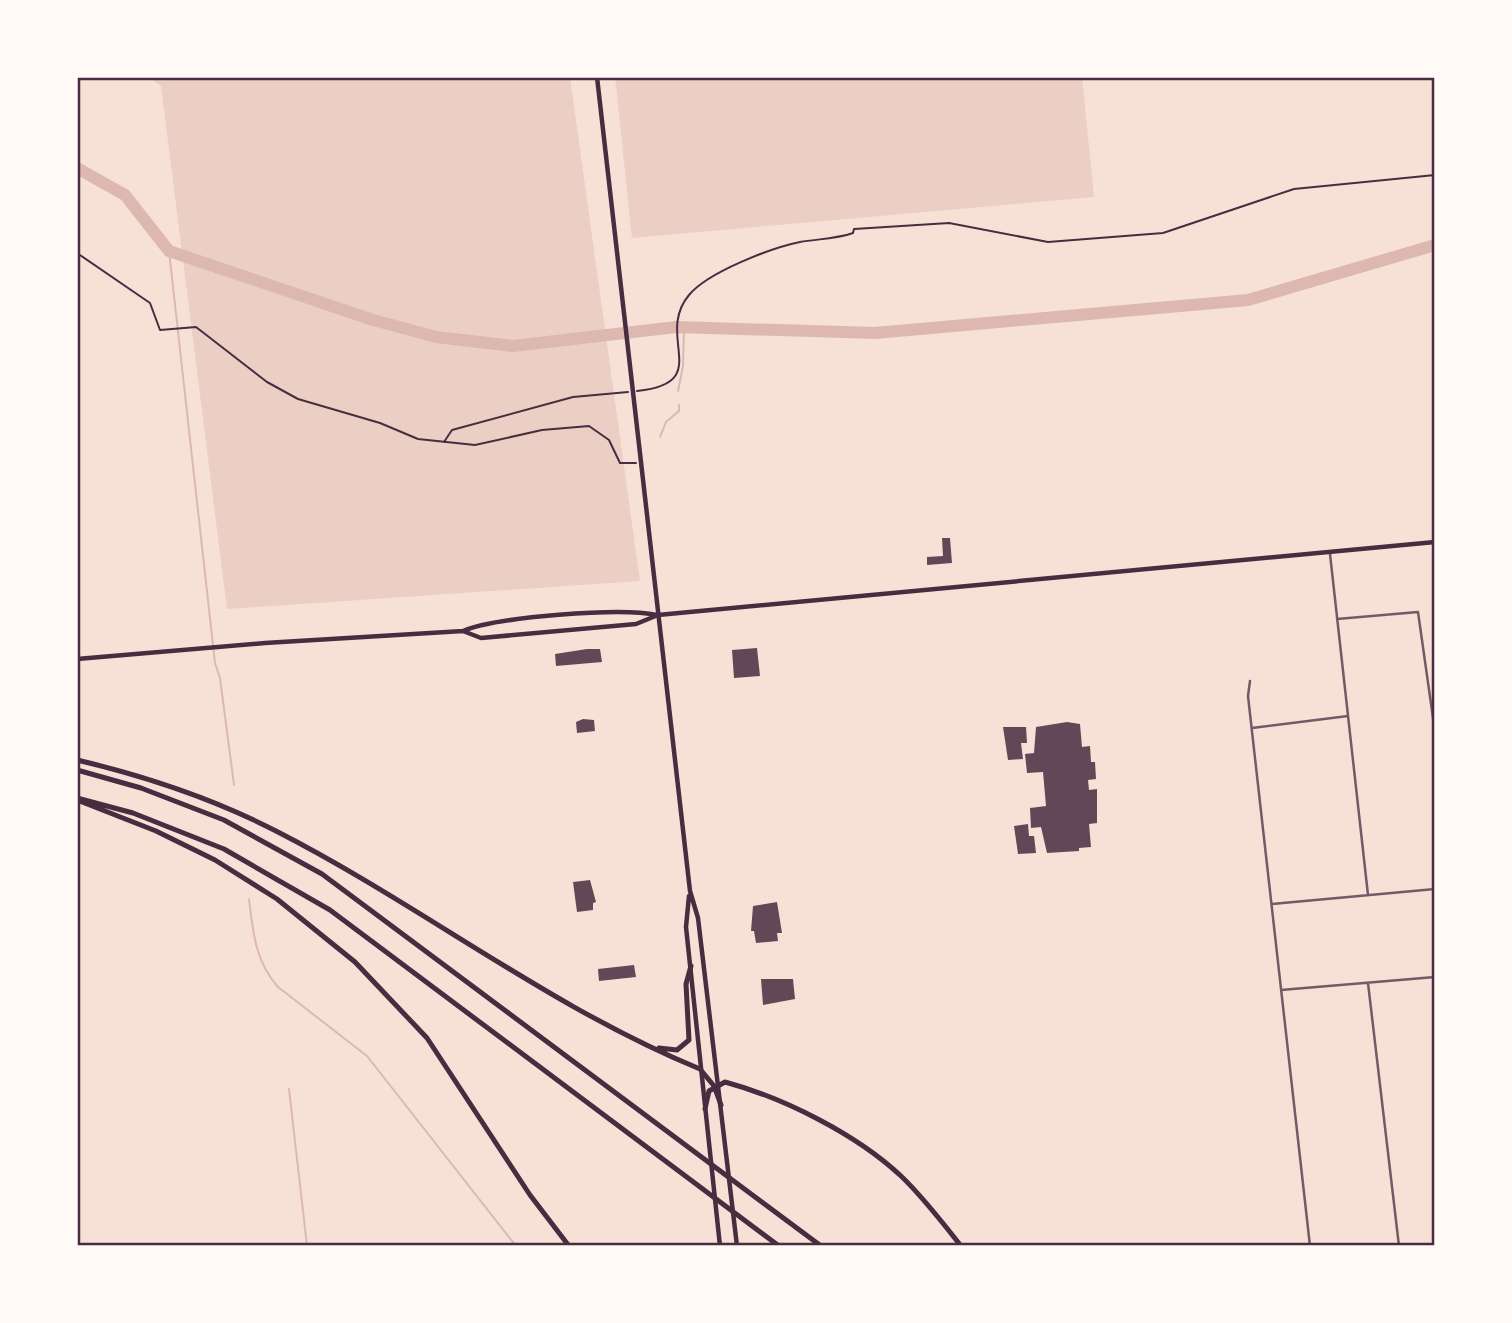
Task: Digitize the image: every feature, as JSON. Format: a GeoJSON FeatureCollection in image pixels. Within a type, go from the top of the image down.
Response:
{"type":"FeatureCollection","features":[{"type":"Feature","properties":{"kind":"highway"},"geometry":{"type":"LineString","coordinates":[[77,760],[206,800],[325,857],[569,1006],[700,1069],[716,1084],[721,1105]]}},
{"type":"Feature","properties":{"kind":"highway"},"geometry":{"type":"LineString","coordinates":[[77,770],[141,788],[224,821],[323,874],[821,1246]]}},
{"type":"Feature","properties":{"kind":"highway"},"geometry":{"type":"LineString","coordinates":[[77,799],[133,813],[224,849],[312,899],[779,1246]]}},
{"type":"Feature","properties":{"kind":"highway"},"geometry":{"type":"LineString","coordinates":[[77,799],[156,831],[215,860],[277,899],[355,962],[427,1038],[530,1195],[569,1246]]}},
{"type":"Feature","properties":{"kind":"highway"},"geometry":{"type":"LineString","coordinates":[[654,1047],[677,1050],[689,1040],[686,984],[691,966]]}},
{"type":"Feature","properties":{"kind":"highway"},"geometry":{"type":"LineString","coordinates":[[705,1109],[707,1094],[716,1084],[729,1083],[826,1123],[861,1144],[902,1176],[961,1246]]}},
{"type":"Feature","properties":{"kind":"main road"},"geometry":{"type":"LineString","coordinates":[[597,77],[690,891],[698,918],[716,1084]]}},
{"type":"Feature","properties":{"kind":"main road"},"geometry":{"type":"LineString","coordinates":[[77,659],[230,645],[463,631],[480,624],[589,614],[636,611],[658,615],[1330,554],[1435,542]]}},
{"type":"Feature","properties":{"kind":"main road"},"geometry":{"type":"LineString","coordinates":[[463,631],[481,638],[636,624],[658,615]]}},
{"type":"Feature","properties":{"kind":"main road"},"geometry":{"type":"LineString","coordinates":[[690,891],[686,927],[720,1246]]}},
{"type":"Feature","properties":{"kind":"main road"},"geometry":{"type":"LineString","coordinates":[[721,1105],[737,1246]]}},
{"type":"Feature","properties":{"kind":"street"},"geometry":{"type":"LineString","coordinates":[[1330,554],[1368,895]]}},
{"type":"Feature","properties":{"kind":"street"},"geometry":{"type":"LineString","coordinates":[[1337,619],[1418,612],[1435,732]]}},
{"type":"Feature","properties":{"kind":"street"},"geometry":{"type":"LineString","coordinates":[[1250,681],[1248,696],[1310,1246]]}},
{"type":"Feature","properties":{"kind":"street"},"geometry":{"type":"LineString","coordinates":[[1252,727],[1348,716]]}},
{"type":"Feature","properties":{"kind":"street"},"geometry":{"type":"LineString","coordinates":[[1272,904],[1435,889]]}},
{"type":"Feature","properties":{"kind":"street"},"geometry":{"type":"LineString","coordinates":[[1281,990],[1435,977]]}},
{"type":"Feature","properties":{"kind":"street"},"geometry":{"type":"LineString","coordinates":[[1368,983],[1399,1246]]}},
{"type":"Feature","properties":{"kind":"path"},"geometry":{"type":"LineString","coordinates":[[444,442],[452,430],[561,400],[666,387],[674,380],[679,369],[676,324],[682,306],[691,292],[714,276],[795,244],[844,236],[853,233],[854,229],[940,222],[1038,242],[1163,233],[1294,189],[1435,175]]}},
{"type":"Feature","properties":{"kind":"path"},"geometry":{"type":"LineString","coordinates":[[77,253],[140,293],[154,309],[158,327],[165,330],[191,327],[201,330],[267,382],[298,399],[380,423],[418,439],[475,445],[542,430],[589,426],[609,440],[620,463],[640,463]]}},
{"type":"Feature","properties":{"kind":"shaded area"},"geometry":{"type":"Polygon","coordinates":[[[148,77],[570,77],[640,581],[227,609],[161,86],[148,77]]]}},
{"type":"Feature","properties":{"kind":"shaded area"},"geometry":{"type":"Polygon","coordinates":[[[615,77],[1082,77],[1094,197],[632,238],[615,77]]]}},
{"type":"Feature","properties":{"kind":"building"},"geometry":{"type":"Polygon","coordinates":[[[942,538],[950,538],[952,563],[927,565],[927,557],[943,556],[942,538]]]}},
{"type":"Feature","properties":{"kind":"building"},"geometry":{"type":"Polygon","coordinates":[[[757,648],[760,676],[734,678],[732,650],[757,648]]]}},
{"type":"Feature","properties":{"kind":"building"},"geometry":{"type":"Polygon","coordinates":[[[600,649],[602,662],[556,666],[555,654],[600,649]]]}},
{"type":"Feature","properties":{"kind":"building"},"geometry":{"type":"Polygon","coordinates":[[[583,719],[594,720],[595,731],[577,733],[576,722],[583,719]]]}},
{"type":"Feature","properties":{"kind":"building"},"geometry":{"type":"Polygon","coordinates":[[[1067,722],[1080,724],[1082,747],[1090,746],[1091,762],[1095,762],[1096,779],[1088,780],[1089,790],[1097,789],[1097,823],[1089,824],[1091,847],[1079,848],[1079,851],[1047,853],[1041,827],[1031,828],[1030,808],[1046,806],[1043,772],[1027,773],[1025,754],[1034,753],[1036,727],[1067,722]]]}},
{"type":"Feature","properties":{"kind":"building"},"geometry":{"type":"Polygon","coordinates":[[[1003,727],[1026,727],[1027,743],[1021,743],[1023,759],[1008,760],[1003,727]]]}},
{"type":"Feature","properties":{"kind":"building"},"geometry":{"type":"Polygon","coordinates":[[[1028,824],[1029,836],[1034,836],[1036,853],[1018,854],[1014,826],[1028,824]]]}},
{"type":"Feature","properties":{"kind":"building"},"geometry":{"type":"Polygon","coordinates":[[[590,880],[596,902],[593,903],[593,910],[577,912],[573,882],[590,880]]]}},
{"type":"Feature","properties":{"kind":"building"},"geometry":{"type":"Polygon","coordinates":[[[777,902],[782,933],[777,933],[778,941],[756,943],[754,931],[751,931],[753,906],[777,902]]]}},
{"type":"Feature","properties":{"kind":"building"},"geometry":{"type":"Polygon","coordinates":[[[634,965],[636,977],[599,981],[598,969],[634,965]]]}},
{"type":"Feature","properties":{"kind":"building"},"geometry":{"type":"Polygon","coordinates":[[[761,979],[793,979],[795,999],[763,1005],[761,979]]]}},
{"type":"Feature","properties":{"kind":"waterway"},"geometry":{"type":"LineString","coordinates":[[77,168],[125,195],[169,251],[370,319],[436,337],[513,346],[676,327],[875,333],[1248,300],[1435,245]]}},
{"type":"Feature","properties":{"kind":"waterway"},"geometry":{"type":"LineString","coordinates":[[169,251],[215,663],[220,678],[234,785]]}},
{"type":"Feature","properties":{"kind":"waterway"},"geometry":{"type":"LineString","coordinates":[[678,391],[683,366],[684,327]]}},
{"type":"Feature","properties":{"kind":"waterway"},"geometry":{"type":"LineString","coordinates":[[660,437],[666,422],[679,411],[679,405]]}},
{"type":"Feature","properties":{"kind":"waterway"},"geometry":{"type":"LineString","coordinates":[[249,899],[256,946],[270,977],[278,987],[367,1056],[516,1246]]}},
{"type":"Feature","properties":{"kind":"waterway"},"geometry":{"type":"LineString","coordinates":[[289,1089],[307,1246]]}}]}
